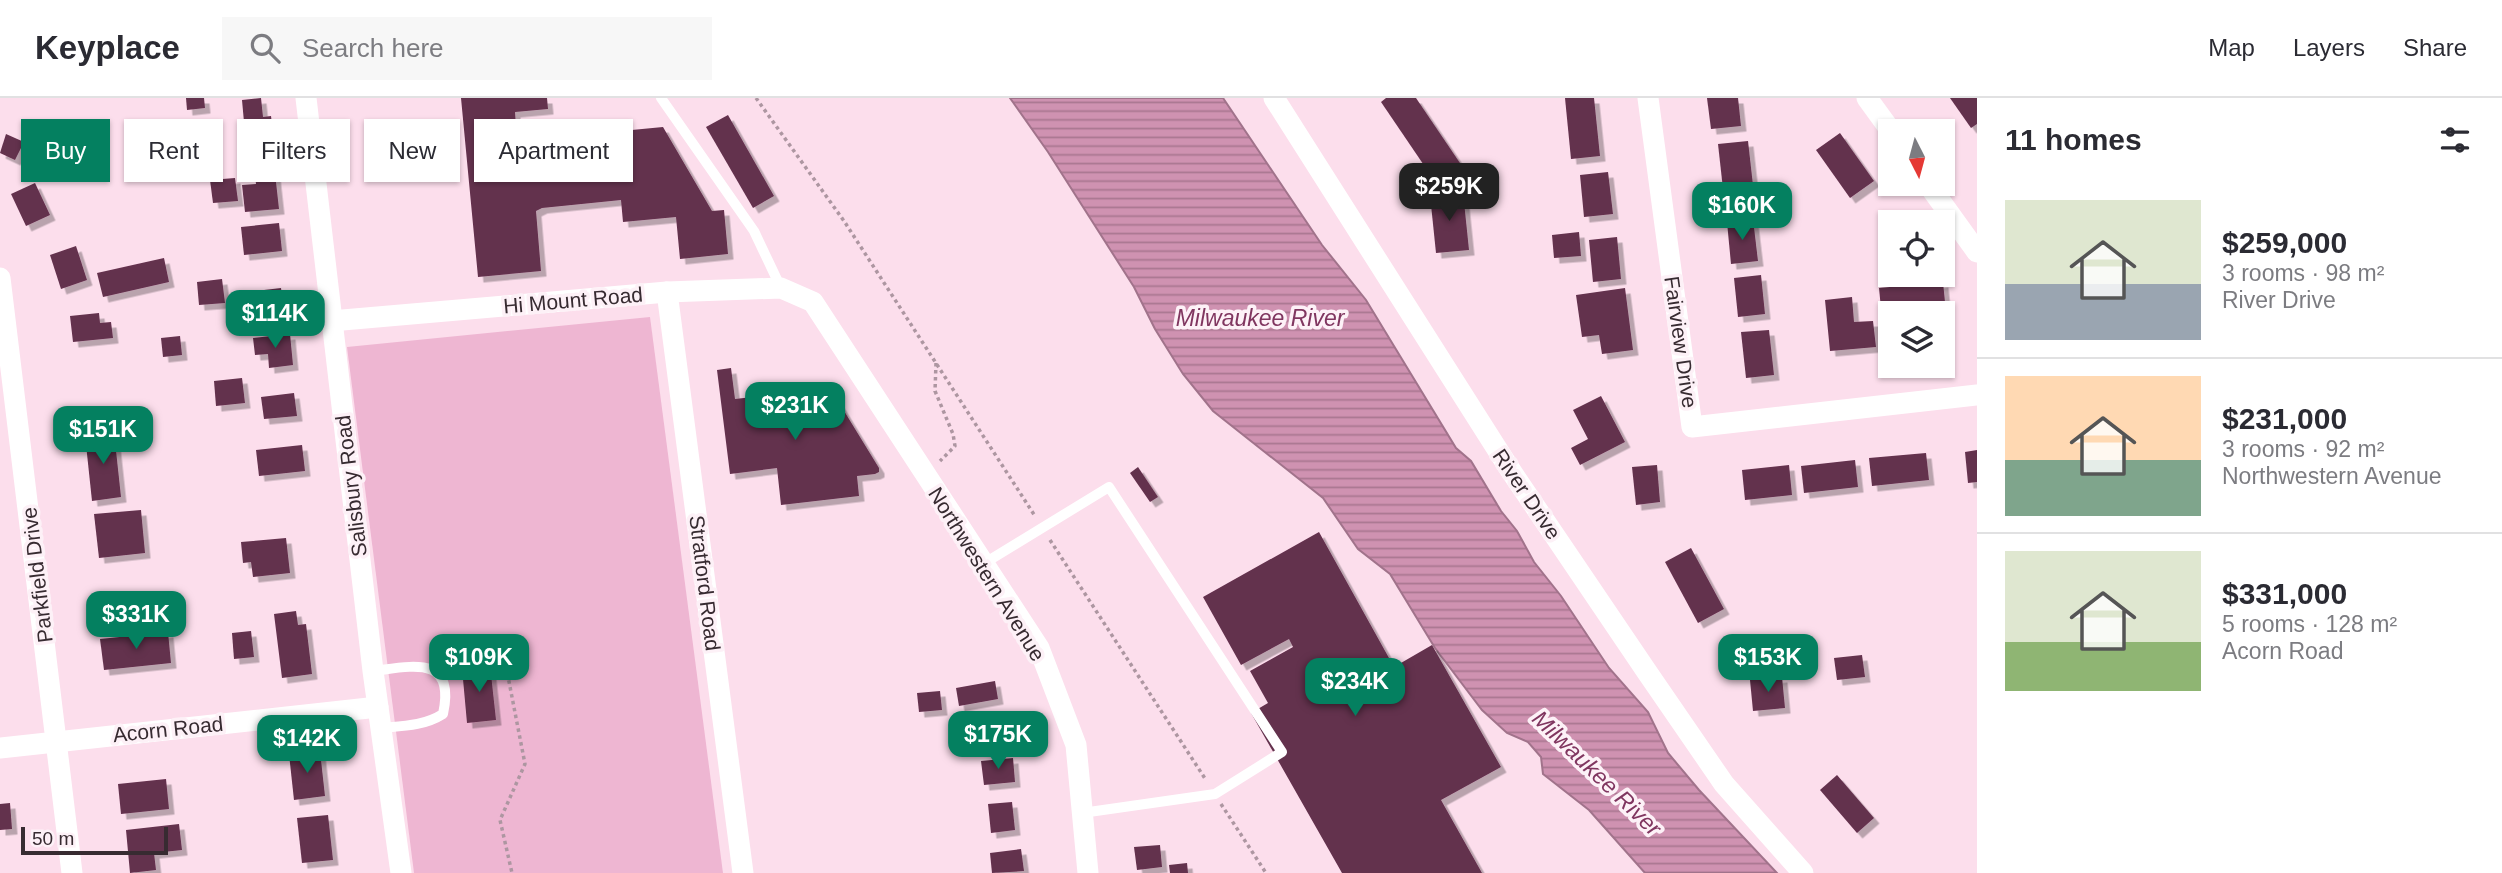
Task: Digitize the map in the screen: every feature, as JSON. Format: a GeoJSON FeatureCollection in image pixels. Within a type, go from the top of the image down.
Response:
{"type":"FeatureCollection","features":[{"type":"Feature","properties":{"kind":"street","name":"Salisbury Road"},"geometry":{"type":"LineString","coordinates":[[306,98],[373,671],[401,873]]}},
{"type":"Feature","properties":{"kind":"street","name":"River Drive"},"geometry":{"type":"LineString","coordinates":[[1274,98],[1511,471],[1647,672],[1724,784],[1803,873]]}},
{"type":"Feature","properties":{"kind":"street","name":"Fairview Drive"},"geometry":{"type":"LineString","coordinates":[[1648,98],[1692,427],[1977,395]]}},
{"type":"Feature","properties":{"kind":"street"},"geometry":{"type":"LineString","coordinates":[[1867,98],[1882,119]]}},
{"type":"Feature","properties":{"kind":"street"},"geometry":{"type":"LineString","coordinates":[[1937,196],[1977,252]]}},
{"type":"Feature","properties":{"kind":"street","name":"Parkfield Drive"},"geometry":{"type":"LineString","coordinates":[[0,278],[72,873]]}},
{"type":"Feature","properties":{"kind":"street","name":"Hi Mount Road"},"geometry":{"type":"LineString","coordinates":[[331,321],[667,292],[781,288],[813,302]]}},
{"type":"Feature","properties":{"kind":"street","name":"Stratford Road"},"geometry":{"type":"LineString","coordinates":[[667,292],[743,873]]}},
{"type":"Feature","properties":{"kind":"street","name":"Northwestern Avenue"},"geometry":{"type":"LineString","coordinates":[[813,302],[1039,648],[1076,744],[1088,873]]}},
{"type":"Feature","properties":{"kind":"street","name":"Acorn Road"},"geometry":{"type":"LineString","coordinates":[[0,747],[378,707]]}},
{"type":"Feature","properties":{"kind":"lane"},"geometry":{"type":"LineString","coordinates":[[661,98],[754,231],[781,288]]}},
{"type":"Feature","properties":{"kind":"lane"},"geometry":{"type":"LineString","coordinates":[[983,564],[1109,487],[1282,752],[1215,794],[1082,813]]}},
{"type":"Feature","properties":{"kind":"lane"},"geometry":{"type":"LineString","coordinates":[[373,671],[412,666],[428,667],[443,678],[443,714],[432,721],[417,725],[381,728]]}},
{"type":"Feature","properties":{"kind":"path"},"geometry":{"type":"LineString","coordinates":[[756,98],[844,221],[1266,873]]}},
{"type":"Feature","properties":{"kind":"path"},"geometry":{"type":"LineString","coordinates":[[923,474],[955,446],[953,434],[935,391],[936,361]]}},
{"type":"Feature","properties":{"kind":"path"},"geometry":{"type":"LineString","coordinates":[[436,671],[448,667],[505,661],[525,764],[500,820],[512,873]]}},
{"type":"Feature","properties":{"kind":"shaded area"},"geometry":{"type":"Polygon","coordinates":[[[650,317],[723,873],[414,873],[347,347],[650,317]]]}},
{"type":"Feature","properties":{"kind":"water","name":"Milwaukee River"},"geometry":{"type":"Polygon","coordinates":[[[1010,98],[1223,98],[1322,245],[1366,300],[1456,448],[1471,461],[1534,562],[1561,596],[1609,668],[1648,712],[1668,753],[1777,873],[1645,873],[1589,810],[1543,774],[1541,757],[1528,742],[1507,733],[1482,710],[1435,648],[1390,574],[1358,549],[1323,498],[1213,411],[1183,374],[1155,329],[1134,287],[1048,152],[1010,98]]]}},
{"type":"Feature","properties":{"kind":"building"},"geometry":{"type":"Polygon","coordinates":[[[186,98],[204,98],[205,108],[187,110],[186,98]]]}},
{"type":"Feature","properties":{"kind":"building"},"geometry":{"type":"Polygon","coordinates":[[[261,98],[263,117],[271,116],[271,119],[244,119],[242,100],[261,98]]]}},
{"type":"Feature","properties":{"kind":"building"},"geometry":{"type":"Polygon","coordinates":[[[461,98],[547,98],[548,109],[515,112],[515,119],[474,119],[474,182],[633,182],[633,130],[663,127],[712,211],[724,210],[728,254],[680,259],[676,217],[623,222],[621,200],[542,208],[536,211],[541,271],[478,277],[461,98]]]}},
{"type":"Feature","properties":{"kind":"building"},"geometry":{"type":"Polygon","coordinates":[[[1386,98],[1416,98],[1462,166],[1436,183],[1381,102],[1386,98]]]}},
{"type":"Feature","properties":{"kind":"building"},"geometry":{"type":"Polygon","coordinates":[[[1565,98],[1594,98],[1600,156],[1571,159],[1565,98]]]}},
{"type":"Feature","properties":{"kind":"building"},"geometry":{"type":"Polygon","coordinates":[[[1707,98],[1738,98],[1741,126],[1711,129],[1707,98]]]}},
{"type":"Feature","properties":{"kind":"building"},"geometry":{"type":"Polygon","coordinates":[[[1950,98],[1977,98],[1977,124],[1971,128],[1950,98]]]}},
{"type":"Feature","properties":{"kind":"building"},"geometry":{"type":"Polygon","coordinates":[[[728,115],[774,196],[753,208],[706,127],[728,115]]]}},
{"type":"Feature","properties":{"kind":"building"},"geometry":{"type":"Polygon","coordinates":[[[1840,133],[1874,181],[1850,198],[1816,150],[1840,133]]]}},
{"type":"Feature","properties":{"kind":"building"},"geometry":{"type":"Polygon","coordinates":[[[6,134],[21,141],[21,148],[15,160],[0,153],[6,134]]]}},
{"type":"Feature","properties":{"kind":"building"},"geometry":{"type":"Polygon","coordinates":[[[1748,141],[1755,203],[1725,207],[1718,144],[1748,141]]]}},
{"type":"Feature","properties":{"kind":"building"},"geometry":{"type":"Polygon","coordinates":[[[1608,172],[1613,214],[1584,217],[1580,175],[1608,172]]]}},
{"type":"Feature","properties":{"kind":"building"},"geometry":{"type":"Polygon","coordinates":[[[235,178],[238,201],[213,203],[210,182],[223,182],[223,179],[235,178]]]}},
{"type":"Feature","properties":{"kind":"building"},"geometry":{"type":"Polygon","coordinates":[[[276,182],[279,209],[245,212],[242,185],[276,182]]]}},
{"type":"Feature","properties":{"kind":"building"},"geometry":{"type":"Polygon","coordinates":[[[35,183],[50,215],[26,226],[11,194],[35,183]]]}},
{"type":"Feature","properties":{"kind":"building"},"geometry":{"type":"Polygon","coordinates":[[[1463,192],[1469,250],[1436,253],[1430,195],[1463,192]]]}},
{"type":"Feature","properties":{"kind":"building"},"geometry":{"type":"Polygon","coordinates":[[[1753,219],[1758,261],[1731,264],[1727,222],[1753,219]]]}},
{"type":"Feature","properties":{"kind":"building"},"geometry":{"type":"Polygon","coordinates":[[[279,223],[282,251],[244,255],[241,227],[279,223]]]}},
{"type":"Feature","properties":{"kind":"building"},"geometry":{"type":"Polygon","coordinates":[[[1579,232],[1581,256],[1554,258],[1552,235],[1579,232]]]}},
{"type":"Feature","properties":{"kind":"building"},"geometry":{"type":"Polygon","coordinates":[[[1617,237],[1621,279],[1593,282],[1589,240],[1617,237]]]}},
{"type":"Feature","properties":{"kind":"building"},"geometry":{"type":"Polygon","coordinates":[[[76,246],[87,280],[61,289],[50,255],[76,246]]]}},
{"type":"Feature","properties":{"kind":"building"},"geometry":{"type":"Polygon","coordinates":[[[164,258],[169,282],[103,297],[97,273],[164,258]]]}},
{"type":"Feature","properties":{"kind":"building"},"geometry":{"type":"Polygon","coordinates":[[[1761,275],[1765,314],[1738,317],[1734,278],[1761,275]]]}},
{"type":"Feature","properties":{"kind":"building"},"geometry":{"type":"Polygon","coordinates":[[[222,279],[225,303],[199,305],[197,282],[222,279]]]}},
{"type":"Feature","properties":{"kind":"building"},"geometry":{"type":"Polygon","coordinates":[[[1944,287],[1945,301],[1880,301],[1879,288],[1944,287]]]}},
{"type":"Feature","properties":{"kind":"building"},"geometry":{"type":"Polygon","coordinates":[[[281,288],[284,312],[241,316],[238,293],[281,288]]]}},
{"type":"Feature","properties":{"kind":"building"},"geometry":{"type":"Polygon","coordinates":[[[1625,288],[1633,350],[1602,354],[1599,335],[1582,337],[1576,295],[1625,288]]]}},
{"type":"Feature","properties":{"kind":"building"},"geometry":{"type":"Polygon","coordinates":[[[1852,297],[1854,322],[1873,321],[1876,347],[1830,351],[1825,300],[1852,297]]]}},
{"type":"Feature","properties":{"kind":"building"},"geometry":{"type":"Polygon","coordinates":[[[99,313],[100,323],[111,322],[113,338],[73,342],[70,316],[99,313]]]}},
{"type":"Feature","properties":{"kind":"building"},"geometry":{"type":"Polygon","coordinates":[[[1769,330],[1774,375],[1746,378],[1741,332],[1769,330]]]}},
{"type":"Feature","properties":{"kind":"building"},"geometry":{"type":"Polygon","coordinates":[[[290,334],[293,365],[269,368],[268,354],[255,355],[253,338],[290,334]]]}},
{"type":"Feature","properties":{"kind":"building"},"geometry":{"type":"Polygon","coordinates":[[[180,336],[182,355],[163,357],[161,338],[180,336]]]}},
{"type":"Feature","properties":{"kind":"building"},"geometry":{"type":"Polygon","coordinates":[[[731,368],[735,399],[830,388],[879,468],[879,472],[875,474],[857,476],[859,496],[781,505],[777,468],[730,474],[717,370],[731,368]]]}},
{"type":"Feature","properties":{"kind":"building"},"geometry":{"type":"Polygon","coordinates":[[[242,378],[245,403],[216,406],[214,381],[242,378]]]}},
{"type":"Feature","properties":{"kind":"building"},"geometry":{"type":"Polygon","coordinates":[[[294,393],[297,416],[264,419],[261,397],[294,393]]]}},
{"type":"Feature","properties":{"kind":"building"},"geometry":{"type":"Polygon","coordinates":[[[1601,396],[1625,442],[1580,465],[1571,448],[1588,439],[1573,410],[1601,396]]]}},
{"type":"Feature","properties":{"kind":"building"},"geometry":{"type":"Polygon","coordinates":[[[114,432],[121,497],[92,501],[85,435],[114,432]]]}},
{"type":"Feature","properties":{"kind":"building"},"geometry":{"type":"Polygon","coordinates":[[[302,445],[305,471],[259,476],[256,450],[302,445]]]}},
{"type":"Feature","properties":{"kind":"building"},"geometry":{"type":"Polygon","coordinates":[[[1977,450],[1977,482],[1968,483],[1965,452],[1977,450]]]}},
{"type":"Feature","properties":{"kind":"building"},"geometry":{"type":"Polygon","coordinates":[[[1926,453],[1929,480],[1872,486],[1869,458],[1926,453]]]}},
{"type":"Feature","properties":{"kind":"building"},"geometry":{"type":"Polygon","coordinates":[[[1855,460],[1858,487],[1804,493],[1801,466],[1855,460]]]}},
{"type":"Feature","properties":{"kind":"building"},"geometry":{"type":"Polygon","coordinates":[[[1657,465],[1660,502],[1636,505],[1632,467],[1657,465]]]}},
{"type":"Feature","properties":{"kind":"building"},"geometry":{"type":"Polygon","coordinates":[[[1789,465],[1792,495],[1745,500],[1742,470],[1789,465]]]}},
{"type":"Feature","properties":{"kind":"building"},"geometry":{"type":"Polygon","coordinates":[[[1138,467],[1158,497],[1150,502],[1130,473],[1138,467]]]}},
{"type":"Feature","properties":{"kind":"building"},"geometry":{"type":"Polygon","coordinates":[[[141,510],[145,553],[99,558],[94,514],[141,510]]]}},
{"type":"Feature","properties":{"kind":"building"},"geometry":{"type":"Polygon","coordinates":[[[1319,532],[1394,667],[1432,645],[1501,767],[1441,800],[1482,873],[1342,873],[1251,713],[1268,703],[1250,671],[1293,647],[1289,639],[1241,665],[1203,597],[1319,532]]]}},
{"type":"Feature","properties":{"kind":"building"},"geometry":{"type":"Polygon","coordinates":[[[286,538],[290,573],[253,577],[251,562],[243,563],[241,542],[286,538]]]}},
{"type":"Feature","properties":{"kind":"building"},"geometry":{"type":"Polygon","coordinates":[[[1691,548],[1724,609],[1698,623],[1665,562],[1691,548]]]}},
{"type":"Feature","properties":{"kind":"building"},"geometry":{"type":"Polygon","coordinates":[[[296,611],[298,625],[306,624],[312,674],[282,678],[274,614],[296,611]]]}},
{"type":"Feature","properties":{"kind":"building"},"geometry":{"type":"Polygon","coordinates":[[[251,631],[254,657],[234,659],[232,633],[251,631]]]}},
{"type":"Feature","properties":{"kind":"building"},"geometry":{"type":"Polygon","coordinates":[[[168,632],[171,663],[104,670],[100,639],[168,632]]]}},
{"type":"Feature","properties":{"kind":"building"},"geometry":{"type":"Polygon","coordinates":[[[1862,655],[1865,677],[1837,680],[1834,658],[1862,655]]]}},
{"type":"Feature","properties":{"kind":"building"},"geometry":{"type":"Polygon","coordinates":[[[490,665],[496,720],[467,723],[462,668],[490,665]]]}},
{"type":"Feature","properties":{"kind":"building"},"geometry":{"type":"Polygon","coordinates":[[[1782,677],[1785,708],[1753,711],[1750,680],[1782,677]]]}},
{"type":"Feature","properties":{"kind":"building"},"geometry":{"type":"Polygon","coordinates":[[[995,681],[998,699],[959,706],[956,688],[995,681]]]}},
{"type":"Feature","properties":{"kind":"building"},"geometry":{"type":"Polygon","coordinates":[[[940,691],[942,710],[919,712],[917,693],[940,691]]]}},
{"type":"Feature","properties":{"kind":"building"},"geometry":{"type":"Polygon","coordinates":[[[1008,711],[1011,739],[985,742],[982,714],[1008,711]]]}},
{"type":"Feature","properties":{"kind":"building"},"geometry":{"type":"Polygon","coordinates":[[[320,751],[325,796],[294,800],[289,754],[320,751]]]}},
{"type":"Feature","properties":{"kind":"building"},"geometry":{"type":"Polygon","coordinates":[[[1013,758],[1015,782],[984,785],[981,761],[1013,758]]]}},
{"type":"Feature","properties":{"kind":"building"},"geometry":{"type":"Polygon","coordinates":[[[1837,775],[1874,818],[1857,833],[1820,790],[1837,775]]]}},
{"type":"Feature","properties":{"kind":"building"},"geometry":{"type":"Polygon","coordinates":[[[166,779],[169,809],[121,814],[118,784],[166,779]]]}},
{"type":"Feature","properties":{"kind":"building"},"geometry":{"type":"Polygon","coordinates":[[[1012,802],[1015,830],[991,833],[988,804],[1012,802]]]}},
{"type":"Feature","properties":{"kind":"building"},"geometry":{"type":"Polygon","coordinates":[[[10,803],[12,829],[0,830],[0,804],[10,803]]]}},
{"type":"Feature","properties":{"kind":"building"},"geometry":{"type":"Polygon","coordinates":[[[328,815],[333,860],[302,863],[297,818],[328,815]]]}},
{"type":"Feature","properties":{"kind":"building"},"geometry":{"type":"Polygon","coordinates":[[[179,824],[182,850],[154,853],[156,870],[130,873],[126,830],[179,824]]]}},
{"type":"Feature","properties":{"kind":"building"},"geometry":{"type":"Polygon","coordinates":[[[1160,845],[1162,867],[1137,870],[1134,847],[1160,845]]]}},
{"type":"Feature","properties":{"kind":"building"},"geometry":{"type":"Polygon","coordinates":[[[1021,849],[1024,871],[992,873],[990,853],[1021,849]]]}},
{"type":"Feature","properties":{"kind":"building"},"geometry":{"type":"Polygon","coordinates":[[[1187,863],[1188,873],[1170,873],[1169,865],[1187,863]]]}}]}
